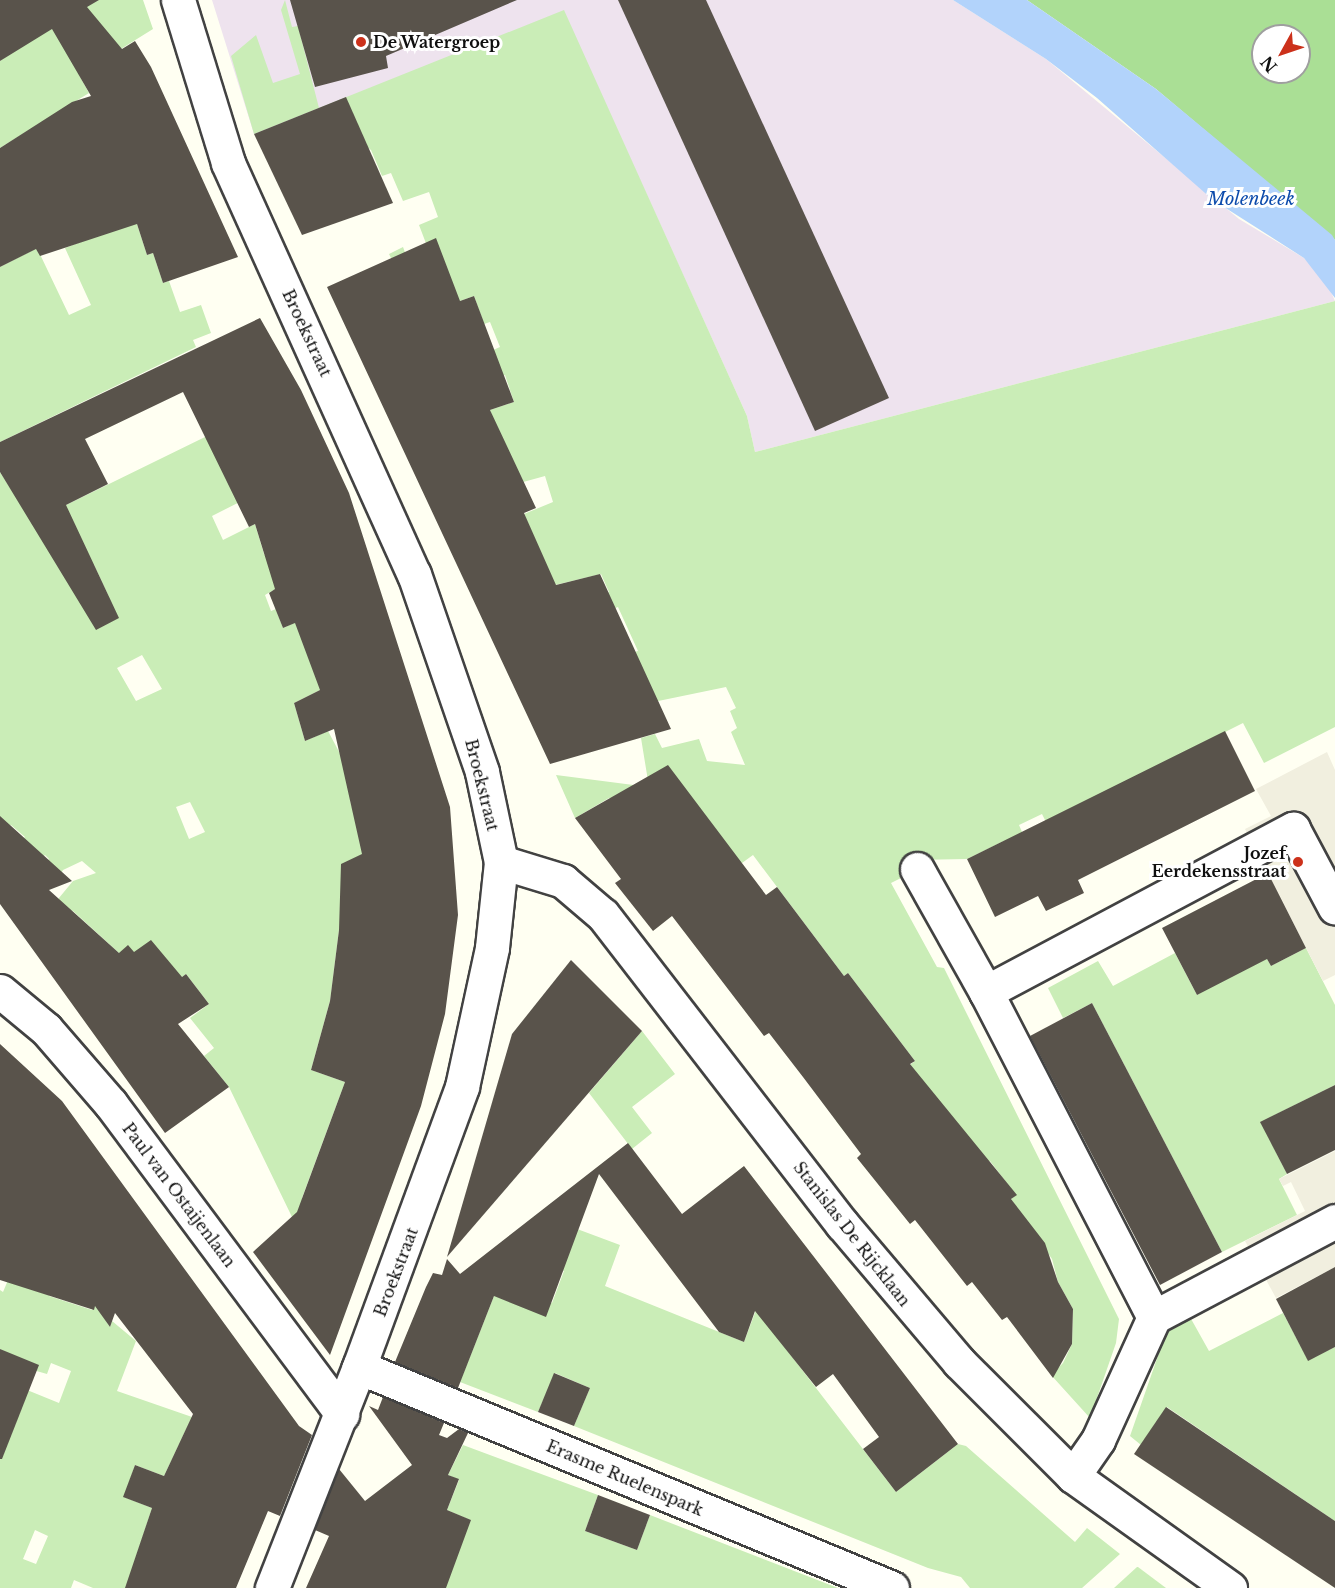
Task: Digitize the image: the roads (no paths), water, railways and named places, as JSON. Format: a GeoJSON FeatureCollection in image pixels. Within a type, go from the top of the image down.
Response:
{"type":"FeatureCollection","features":[{"type":"Feature","properties":{"kind":"street","name":"Broekstraat"},"geometry":{"type":"LineString","coordinates":[[178,0],[228,163],[414,574],[482,772],[501,862],[492,948],[462,1086],[342,1414],[272,1588]]}},
{"type":"Feature","properties":{"kind":"street"},"geometry":{"type":"LineString","coordinates":[[986,992],[1293,829],[1335,908]]}},
{"type":"Feature","properties":{"kind":"street","name":"Stanislas De Rijcklaan"},"geometry":{"type":"LineString","coordinates":[[501,862],[563,881],[603,915],[905,1302],[988,1393],[1073,1476],[1230,1588]]}},
{"type":"Feature","properties":{"kind":"street"},"geometry":{"type":"LineString","coordinates":[[917,869],[986,992],[1154,1317]]}},
{"type":"Feature","properties":{"kind":"street","name":"Paul van Ostaijenlaan"},"geometry":{"type":"LineString","coordinates":[[0,991],[46,1029],[111,1104],[342,1414]]}},
{"type":"Feature","properties":{"kind":"street"},"geometry":{"type":"LineString","coordinates":[[1073,1476],[1098,1440],[1154,1317],[1335,1221]]}},
{"type":"Feature","properties":{"kind":"street","name":"Erasme Ruelenspark"},"geometry":{"type":"LineString","coordinates":[[359,1367],[892,1588]]}},
{"type":"Feature","properties":{"kind":"water","name":"Molenbeek"},"geometry":{"type":"Polygon","coordinates":[[[953,0],[1027,0],[1156,89],[1332,235],[1335,240],[1335,298],[1304,258],[1213,200],[1097,98],[1046,59],[953,0]]]}},
{"type":"Feature","properties":{"kind":"place","name":"De Watergroep"},"geometry":{"type":"Point","coordinates":[361,42]}},
{"type":"Feature","properties":{"kind":"place","name":"Jozef Eerdekensstraat"},"geometry":{"type":"Point","coordinates":[1298,862]}}]}
